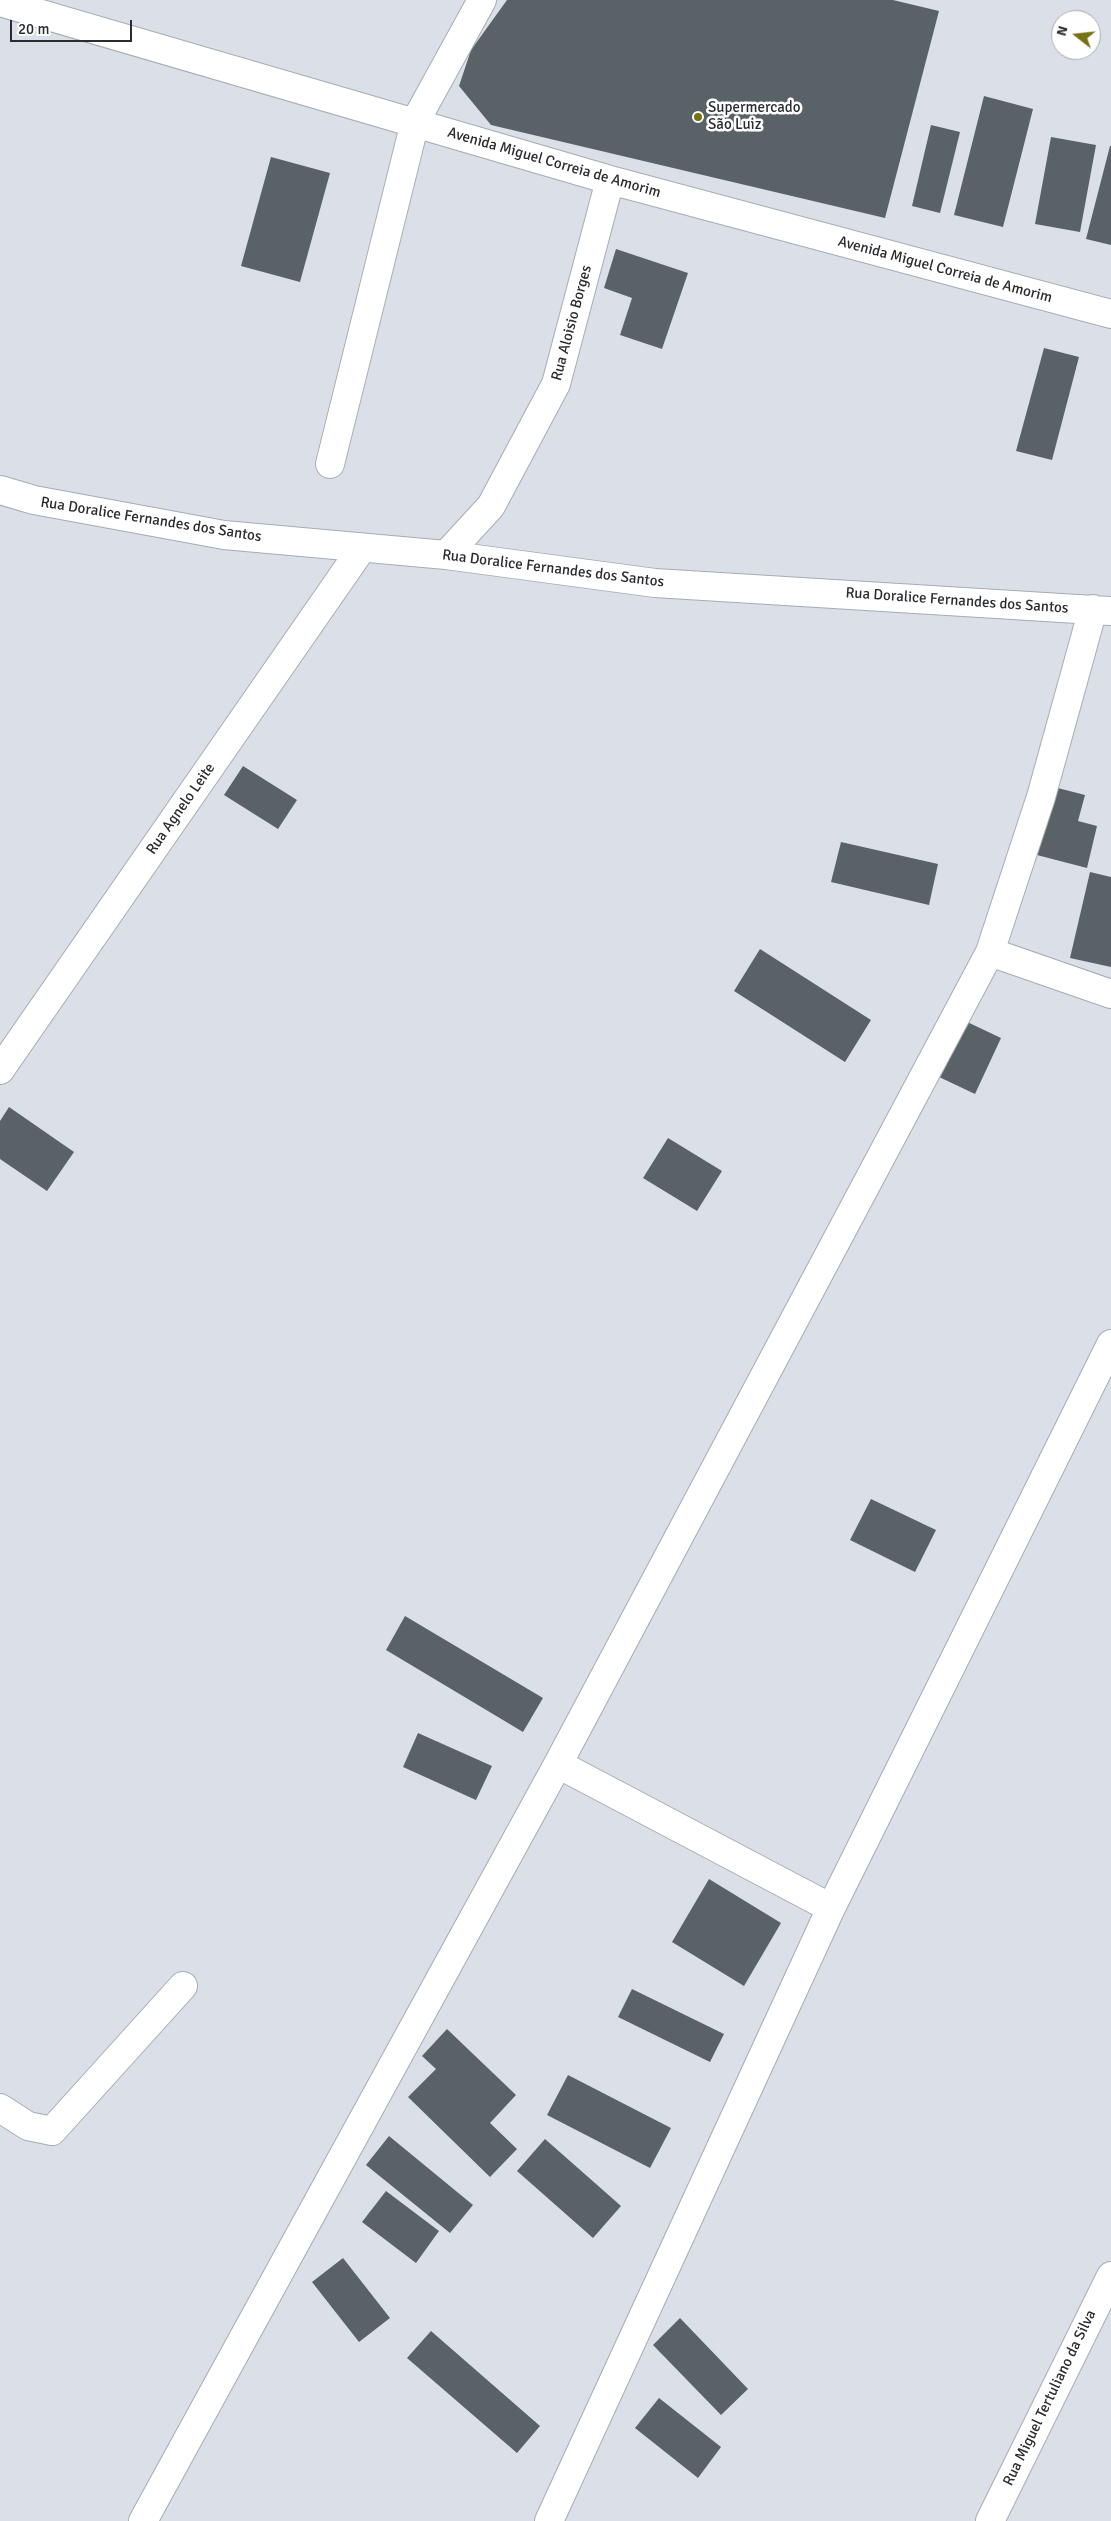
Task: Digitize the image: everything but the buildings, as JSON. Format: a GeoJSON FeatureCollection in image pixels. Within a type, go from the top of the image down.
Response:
{"type":"FeatureCollection","features":[{"type":"Feature","properties":{"kind":"street"},"geometry":{"type":"LineString","coordinates":[[330,464],[415,122],[482,0]]}},
{"type":"Feature","properties":{"kind":"street","name":"Avenida Miguel Correia de Amorim"},"geometry":{"type":"LineString","coordinates":[[0,2],[610,180],[1111,314]]}},
{"type":"Feature","properties":{"kind":"street","name":"Rua Aloisio Borges"},"geometry":{"type":"LineString","coordinates":[[446,555],[491,506],[556,384],[610,180]]}},
{"type":"Feature","properties":{"kind":"street","name":"Rua Doralice Fernandes dos Santos"},"geometry":{"type":"LineString","coordinates":[[0,490],[34,500],[224,535],[446,555],[655,582],[1102,610]]}},
{"type":"Feature","properties":{"kind":"street","name":"Rua Agnelo Leite"},"geometry":{"type":"LineString","coordinates":[[0,1070],[362,548]]}},
{"type":"Feature","properties":{"kind":"street"},"geometry":{"type":"LineString","coordinates":[[143,2521],[558,1764],[990,952],[1102,610]]}},
{"type":"Feature","properties":{"kind":"street"},"geometry":{"type":"LineString","coordinates":[[990,952],[1111,994]]}},
{"type":"Feature","properties":{"kind":"street"},"geometry":{"type":"LineString","coordinates":[[549,2521],[831,1908],[1111,1344]]}},
{"type":"Feature","properties":{"kind":"street"},"geometry":{"type":"LineString","coordinates":[[558,1764],[831,1908]]}},
{"type":"Feature","properties":{"kind":"street"},"geometry":{"type":"LineString","coordinates":[[0,2108],[28,2126],[52,2130],[183,1986]]}},
{"type":"Feature","properties":{"kind":"street","name":"Rua Miguel Tertuliano da Silva"},"geometry":{"type":"LineString","coordinates":[[990,2521],[1111,2276]]}},
{"type":"Feature","properties":{"kind":"place","name":"Supermercado São Luiz"},"geometry":{"type":"Point","coordinates":[698,117]}}]}
